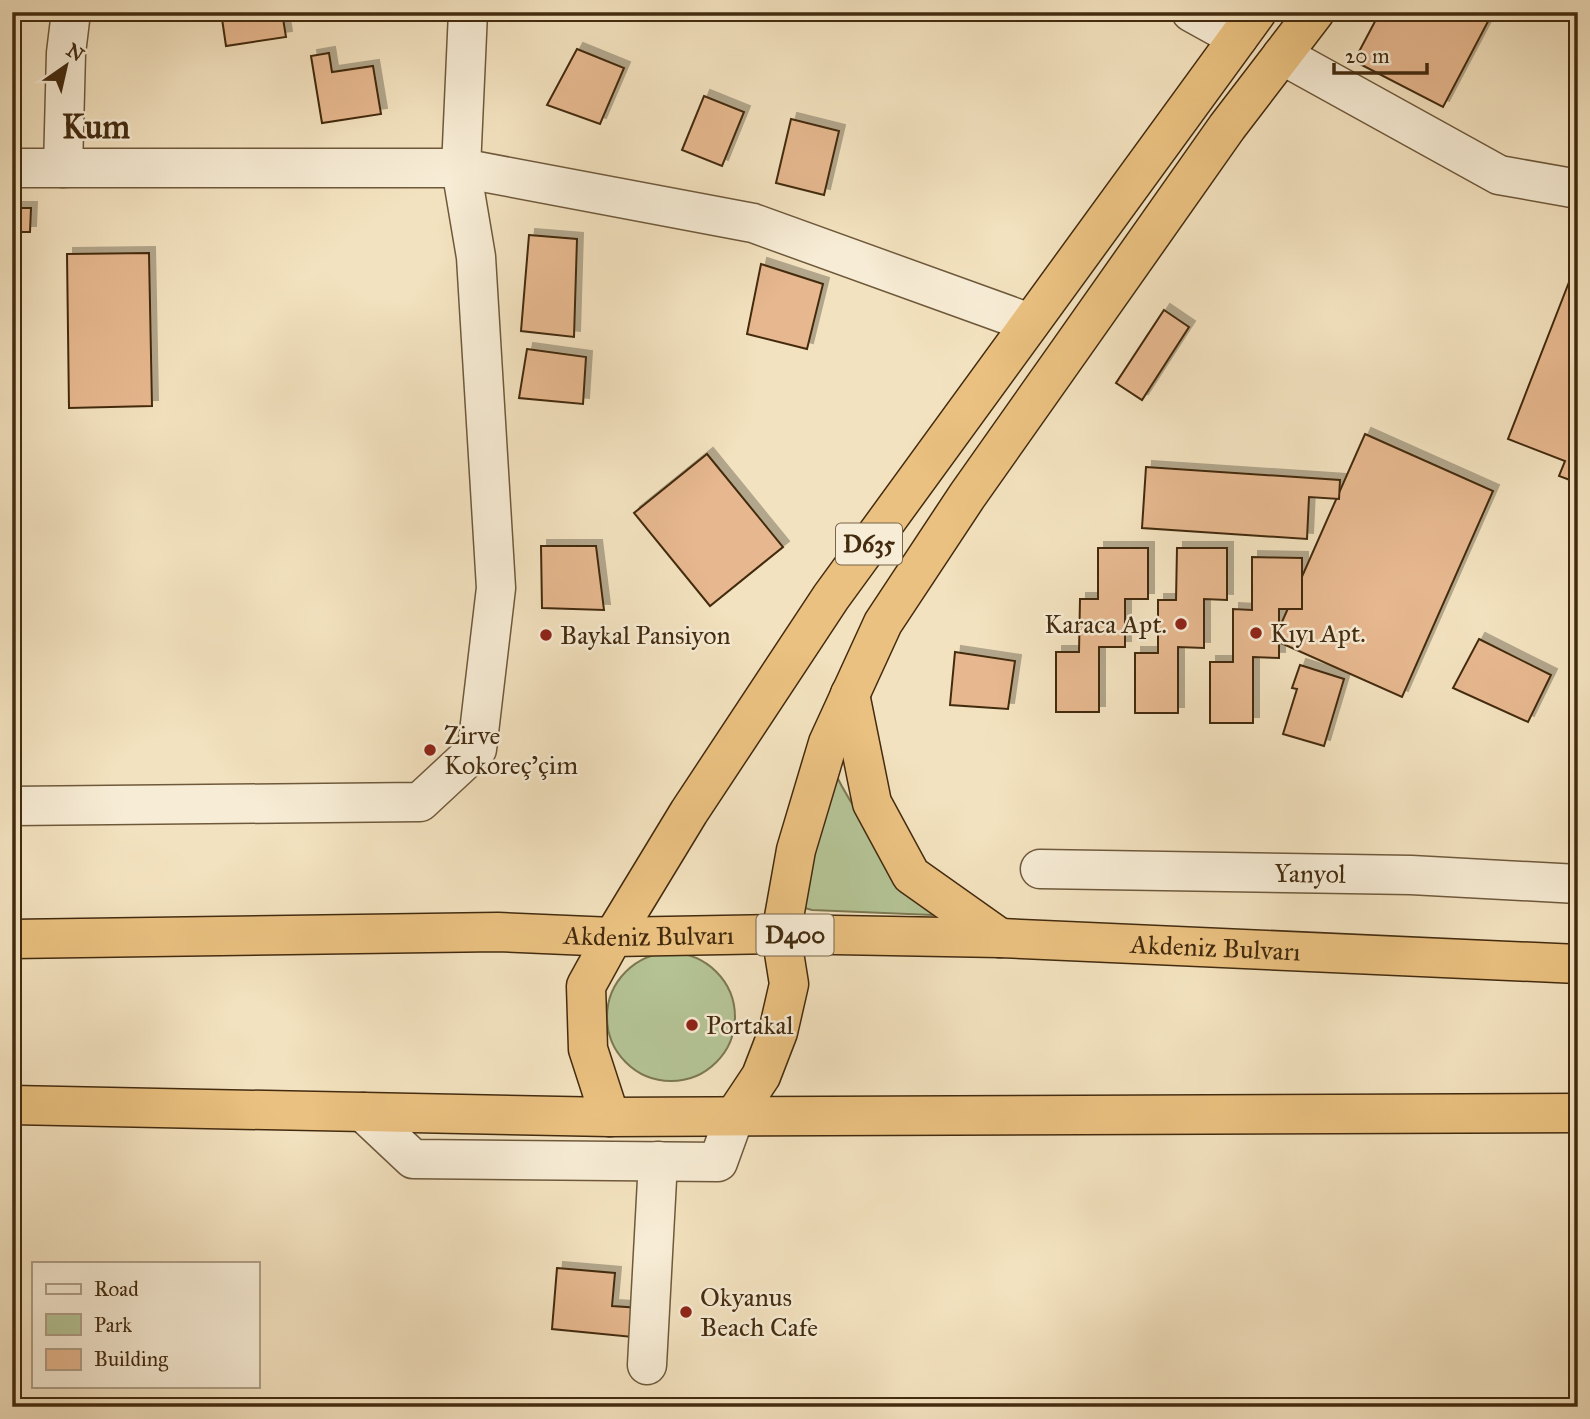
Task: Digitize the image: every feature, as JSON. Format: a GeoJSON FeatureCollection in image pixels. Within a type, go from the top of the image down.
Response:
{"type":"FeatureCollection","features":[{"type":"Feature","properties":{"kind":"highway","name":"D635"},"geometry":{"type":"LineString","coordinates":[[735,1115],[761,1076],[778,1032],[789,984],[781,934],[796,850],[828,743],[883,623],[967,496],[1227,127],[1315,12]]}},
{"type":"Feature","properties":{"kind":"highway","name":"D635"},"geometry":{"type":"LineString","coordinates":[[610,1116],[588,1049],[586,986],[689,812],[831,597],[1030,323],[1221,19]]}},
{"type":"Feature","properties":{"kind":"highway"},"geometry":{"type":"LineString","coordinates":[[850,694],[872,803],[911,875],[1000,938]]}},
{"type":"Feature","properties":{"kind":"highway","name":"Akdeniz Bulvarı"},"geometry":{"type":"LineString","coordinates":[[12,939],[498,932],[614,937],[781,934],[1000,938],[1578,964]]}},
{"type":"Feature","properties":{"kind":"highway"},"geometry":{"type":"LineString","coordinates":[[12,1105],[610,1116],[1578,1113]]}},
{"type":"Feature","properties":{"kind":"street"},"geometry":{"type":"LineString","coordinates":[[63,167],[66,53],[71,12]]}},
{"type":"Feature","properties":{"kind":"street"},"geometry":{"type":"LineString","coordinates":[[12,806],[420,802],[477,749],[496,588],[476,257],[461,168],[468,12]]}},
{"type":"Feature","properties":{"kind":"street"},"geometry":{"type":"LineString","coordinates":[[1282,55],[1499,175],[1578,189]]}},
{"type":"Feature","properties":{"kind":"street"},"geometry":{"type":"LineString","coordinates":[[12,167],[461,168],[753,223],[1030,323]]}},
{"type":"Feature","properties":{"kind":"street","name":"Yanyol"},"geometry":{"type":"LineString","coordinates":[[1040,869],[1411,875],[1578,884]]}},
{"type":"Feature","properties":{"kind":"street"},"geometry":{"type":"LineString","coordinates":[[363,1112],[413,1159],[718,1162],[735,1115]]}},
{"type":"Feature","properties":{"kind":"street"},"geometry":{"type":"LineString","coordinates":[[610,1116],[620,1161]]}},
{"type":"Feature","properties":{"kind":"street"},"geometry":{"type":"LineString","coordinates":[[647,1365],[658,1161]]}},
{"type":"Feature","properties":{"kind":"green space"},"geometry":{"type":"Polygon","coordinates":[[[834,771],[865,823],[928,903],[932,915],[812,910],[801,907],[834,771]]]}},
{"type":"Feature","properties":{"kind":"green space"},"geometry":{"type":"Polygon","coordinates":[[[671,953],[695,958],[716,972],[730,993],[735,1017],[730,1041],[716,1062],[695,1076],[671,1081],[647,1076],[626,1062],[612,1041],[607,1017],[612,993],[626,972],[647,958],[671,953]]]}},
{"type":"Feature","properties":{"kind":"building"},"geometry":{"type":"Polygon","coordinates":[[[221,12],[282,12],[286,37],[226,46],[221,12]]]}},
{"type":"Feature","properties":{"kind":"building"},"geometry":{"type":"Polygon","coordinates":[[[1380,12],[1493,12],[1443,107],[1354,61],[1380,12]]]}},
{"type":"Feature","properties":{"kind":"building"},"geometry":{"type":"Polygon","coordinates":[[[577,49],[624,68],[600,124],[547,105],[577,49]]]}},
{"type":"Feature","properties":{"kind":"building"},"geometry":{"type":"Polygon","coordinates":[[[329,53],[332,72],[373,66],[381,114],[322,123],[311,56],[329,53]]]}},
{"type":"Feature","properties":{"kind":"building"},"geometry":{"type":"Polygon","coordinates":[[[704,96],[744,112],[722,166],[682,150],[704,96]]]}},
{"type":"Feature","properties":{"kind":"building"},"geometry":{"type":"Polygon","coordinates":[[[791,119],[839,131],[824,195],[776,183],[791,119]]]}},
{"type":"Feature","properties":{"kind":"building"},"geometry":{"type":"Polygon","coordinates":[[[12,208],[31,208],[30,232],[12,232],[12,208]]]}},
{"type":"Feature","properties":{"kind":"building"},"geometry":{"type":"Polygon","coordinates":[[[529,235],[577,239],[574,337],[521,331],[529,235]]]}},
{"type":"Feature","properties":{"kind":"building"},"geometry":{"type":"Polygon","coordinates":[[[149,253],[152,406],[69,408],[67,254],[149,253]]]}},
{"type":"Feature","properties":{"kind":"building"},"geometry":{"type":"Polygon","coordinates":[[[1578,259],[1578,483],[1559,476],[1565,461],[1508,439],[1578,259]]]}},
{"type":"Feature","properties":{"kind":"building"},"geometry":{"type":"Polygon","coordinates":[[[761,264],[823,284],[807,349],[747,334],[761,264]]]}},
{"type":"Feature","properties":{"kind":"building"},"geometry":{"type":"Polygon","coordinates":[[[1164,310],[1189,327],[1142,400],[1116,383],[1164,310]]]}},
{"type":"Feature","properties":{"kind":"building"},"geometry":{"type":"Polygon","coordinates":[[[527,349],[586,357],[583,404],[519,398],[527,349]]]}},
{"type":"Feature","properties":{"kind":"building"},"geometry":{"type":"Polygon","coordinates":[[[1365,434],[1493,491],[1402,697],[1274,640],[1365,434]]]}},
{"type":"Feature","properties":{"kind":"building"},"geometry":{"type":"Polygon","coordinates":[[[707,454],[783,547],[710,606],[634,513],[707,454]]]}},
{"type":"Feature","properties":{"kind":"building"},"geometry":{"type":"Polygon","coordinates":[[[1146,467],[1340,480],[1339,499],[1309,497],[1307,539],[1142,528],[1146,467]]]}},
{"type":"Feature","properties":{"kind":"building"},"geometry":{"type":"Polygon","coordinates":[[[541,546],[596,546],[604,610],[542,608],[541,546]]]}},
{"type":"Feature","properties":{"kind":"building"},"geometry":{"type":"Polygon","coordinates":[[[1098,548],[1148,548],[1148,599],[1125,599],[1125,647],[1099,647],[1099,712],[1056,712],[1056,652],[1079,652],[1080,599],[1098,599],[1098,548]]]}},
{"type":"Feature","properties":{"kind":"building","name":"Karaca Apt."},"geometry":{"type":"Polygon","coordinates":[[[1177,548],[1227,548],[1227,600],[1204,599],[1204,648],[1178,647],[1178,713],[1135,713],[1135,653],[1158,653],[1158,600],[1176,600],[1177,548]]]}},
{"type":"Feature","properties":{"kind":"building","name":"Kıyı Apt."},"geometry":{"type":"Polygon","coordinates":[[[1252,557],[1302,558],[1302,609],[1279,609],[1279,658],[1253,657],[1253,723],[1210,723],[1210,662],[1233,662],[1233,609],[1252,610],[1252,557]]]}},
{"type":"Feature","properties":{"kind":"building"},"geometry":{"type":"Polygon","coordinates":[[[1479,639],[1551,675],[1528,722],[1453,688],[1479,639]]]}},
{"type":"Feature","properties":{"kind":"building"},"geometry":{"type":"Polygon","coordinates":[[[955,652],[1015,661],[1008,709],[950,705],[955,652]]]}},
{"type":"Feature","properties":{"kind":"building"},"geometry":{"type":"Polygon","coordinates":[[[1300,665],[1344,679],[1324,746],[1283,734],[1297,689],[1292,688],[1300,665]]]}},
{"type":"Feature","properties":{"kind":"building"},"geometry":{"type":"Polygon","coordinates":[[[557,1268],[615,1273],[612,1306],[656,1309],[653,1339],[552,1329],[557,1268]]]}},
{"type":"Feature","properties":{"kind":"place","name":"Karaca Apt."},"geometry":{"type":"Point","coordinates":[1181,624]}},
{"type":"Feature","properties":{"kind":"place","name":"Kıyı Apt."},"geometry":{"type":"Point","coordinates":[1256,633]}},
{"type":"Feature","properties":{"kind":"place","name":"Baykal Pansiyon"},"geometry":{"type":"Point","coordinates":[546,635]}},
{"type":"Feature","properties":{"kind":"place","name":"Zirve Kokoreç'çim"},"geometry":{"type":"Point","coordinates":[430,750]}},
{"type":"Feature","properties":{"kind":"place","name":"Portakal"},"geometry":{"type":"Point","coordinates":[692,1025]}},
{"type":"Feature","properties":{"kind":"place","name":"Okyanus Beach Cafe"},"geometry":{"type":"Point","coordinates":[686,1312]}},
{"type":"Feature","properties":{"kind":"district","name":"Kum"},"geometry":{"type":"Point","coordinates":[96,126]}}]}
